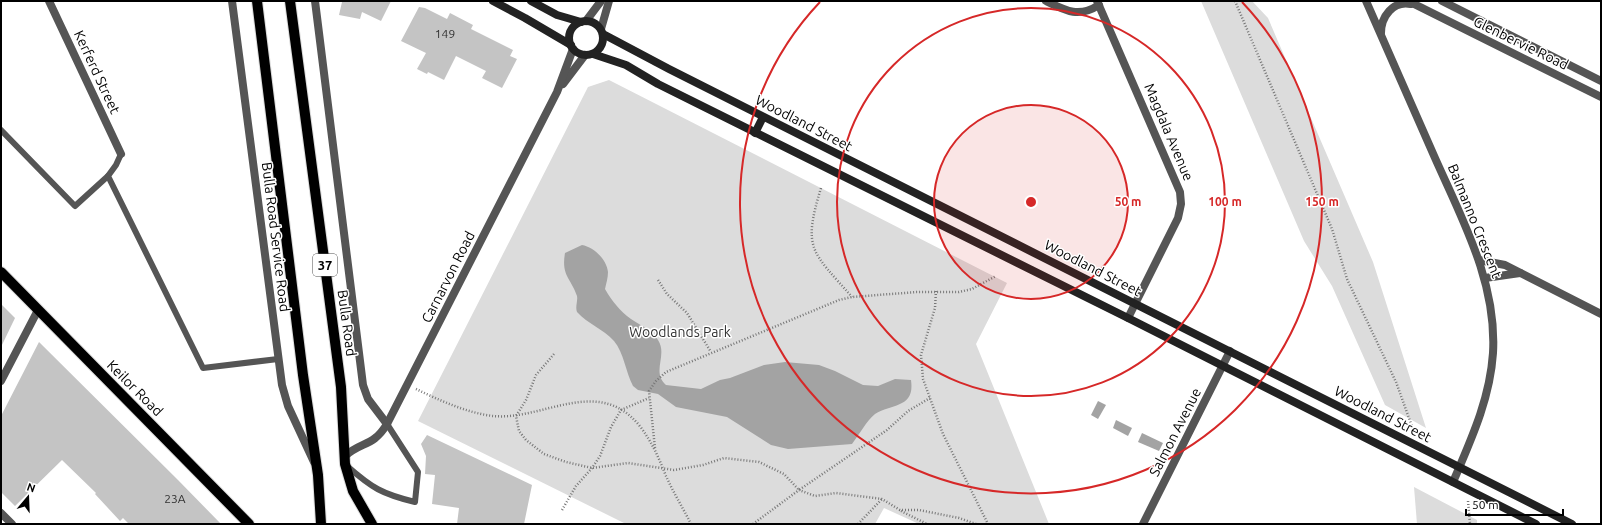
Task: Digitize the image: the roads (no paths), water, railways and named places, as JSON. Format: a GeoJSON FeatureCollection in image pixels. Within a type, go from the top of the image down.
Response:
{"type":"FeatureCollection","features":[{"type":"Feature","properties":{"kind":"main road"},"geometry":{"type":"LineString","coordinates":[[257,1],[303,375],[318,470],[321,524]]}},
{"type":"Feature","properties":{"kind":"main road","name":"Bulla Road"},"geometry":{"type":"LineString","coordinates":[[290,1],[341,387],[345,460],[352,491],[372,524]]}},
{"type":"Feature","properties":{"kind":"main road"},"geometry":{"type":"LineString","coordinates":[[492,1],[525,18],[584,55],[593,54],[602,46],[602,32],[592,22],[557,15],[531,1]]}},
{"type":"Feature","properties":{"kind":"main road"},"geometry":{"type":"LineString","coordinates":[[572,47],[570,34],[572,28],[584,21]]}},
{"type":"Feature","properties":{"kind":"main road","name":"Woodland Street"},"geometry":{"type":"LineString","coordinates":[[602,32],[763,117],[1419,446],[1571,524]]}},
{"type":"Feature","properties":{"kind":"main road","name":"Woodland Street"},"geometry":{"type":"LineString","coordinates":[[593,54],[626,65],[658,84],[755,133],[1223,365],[1536,524]]}},
{"type":"Feature","properties":{"kind":"main road"},"geometry":{"type":"LineString","coordinates":[[755,133],[763,117]]}},
{"type":"Feature","properties":{"kind":"main road","name":"Keilor Road"},"geometry":{"type":"LineString","coordinates":[[1,272],[249,524]]}},
{"type":"Feature","properties":{"kind":"street","name":"Kerferd Street"},"geometry":{"type":"LineString","coordinates":[[49,1],[121,154]]}},
{"type":"Feature","properties":{"kind":"street","name":"Bulla Road Service Road"},"geometry":{"type":"LineString","coordinates":[[232,1],[282,385],[288,406],[318,470]]}},
{"type":"Feature","properties":{"kind":"street"},"geometry":{"type":"LineString","coordinates":[[315,1],[363,385],[368,399],[387,424]]}},
{"type":"Feature","properties":{"kind":"street"},"geometry":{"type":"LineString","coordinates":[[584,21],[601,1]]}},
{"type":"Feature","properties":{"kind":"street"},"geometry":{"type":"LineString","coordinates":[[602,32],[609,1]]}},
{"type":"Feature","properties":{"kind":"street"},"geometry":{"type":"LineString","coordinates":[[1046,1],[1068,11],[1080,12],[1088,12],[1098,3]]}},
{"type":"Feature","properties":{"kind":"street","name":"Balmanno Crescent"},"geometry":{"type":"LineString","coordinates":[[1366,1],[1479,260],[1489,292],[1493,327],[1493,352],[1490,381],[1480,417],[1453,482]]}},
{"type":"Feature","properties":{"kind":"street","name":"Glenbervie Road"},"geometry":{"type":"LineString","coordinates":[[1408,1],[1601,97]]}},
{"type":"Feature","properties":{"kind":"street","name":"Glenbervie Road"},"geometry":{"type":"LineString","coordinates":[[1442,1],[1601,81]]}},
{"type":"Feature","properties":{"kind":"street","name":"Magdala Avenue"},"geometry":{"type":"LineString","coordinates":[[1098,3],[1180,192],[1181,204],[1178,218],[1128,318]]}},
{"type":"Feature","properties":{"kind":"street"},"geometry":{"type":"LineString","coordinates":[[1381,35],[1383,19],[1393,6],[1406,3],[1418,6]]}},
{"type":"Feature","properties":{"kind":"street","name":"Carnarvon Road"},"geometry":{"type":"LineString","coordinates":[[345,460],[354,449],[376,439],[387,424],[408,386],[557,92],[572,47]]}},
{"type":"Feature","properties":{"kind":"street","name":"Carnarvon Road"},"geometry":{"type":"LineString","coordinates":[[557,92],[584,55]]}},
{"type":"Feature","properties":{"kind":"street"},"geometry":{"type":"LineString","coordinates":[[1479,260],[1505,265],[1601,314]]}},
{"type":"Feature","properties":{"kind":"street"},"geometry":{"type":"LineString","coordinates":[[1485,278],[1505,274],[1521,274]]}},
{"type":"Feature","properties":{"kind":"street"},"geometry":{"type":"LineString","coordinates":[[1,381],[38,310]]}},
{"type":"Feature","properties":{"kind":"street","name":"Salmon Avenue"},"geometry":{"type":"LineString","coordinates":[[1143,524],[1230,351]]}},
{"type":"Feature","properties":{"kind":"street"},"geometry":{"type":"LineString","coordinates":[[1,513],[12,524]]}},
{"type":"Feature","properties":{"kind":"lane"},"geometry":{"type":"LineString","coordinates":[[1,130],[75,206],[108,176],[116,166],[121,154]]}},
{"type":"Feature","properties":{"kind":"lane"},"geometry":{"type":"LineString","coordinates":[[108,176],[203,368],[278,359]]}},
{"type":"Feature","properties":{"kind":"lane"},"geometry":{"type":"LineString","coordinates":[[345,460],[374,488],[385,494],[414,502],[418,472],[387,424]]}},
{"type":"Feature","properties":{"kind":"tram line"},"geometry":{"type":"LineString","coordinates":[[1,268],[254,524]]}},
{"type":"Feature","properties":{"kind":"tram line"},"geometry":{"type":"LineString","coordinates":[[1,277],[217,494]]}},
{"type":"Feature","properties":{"kind":"park label","name":"Woodlands Park"},"geometry":{"type":"Point","coordinates":[680,332]}}]}
